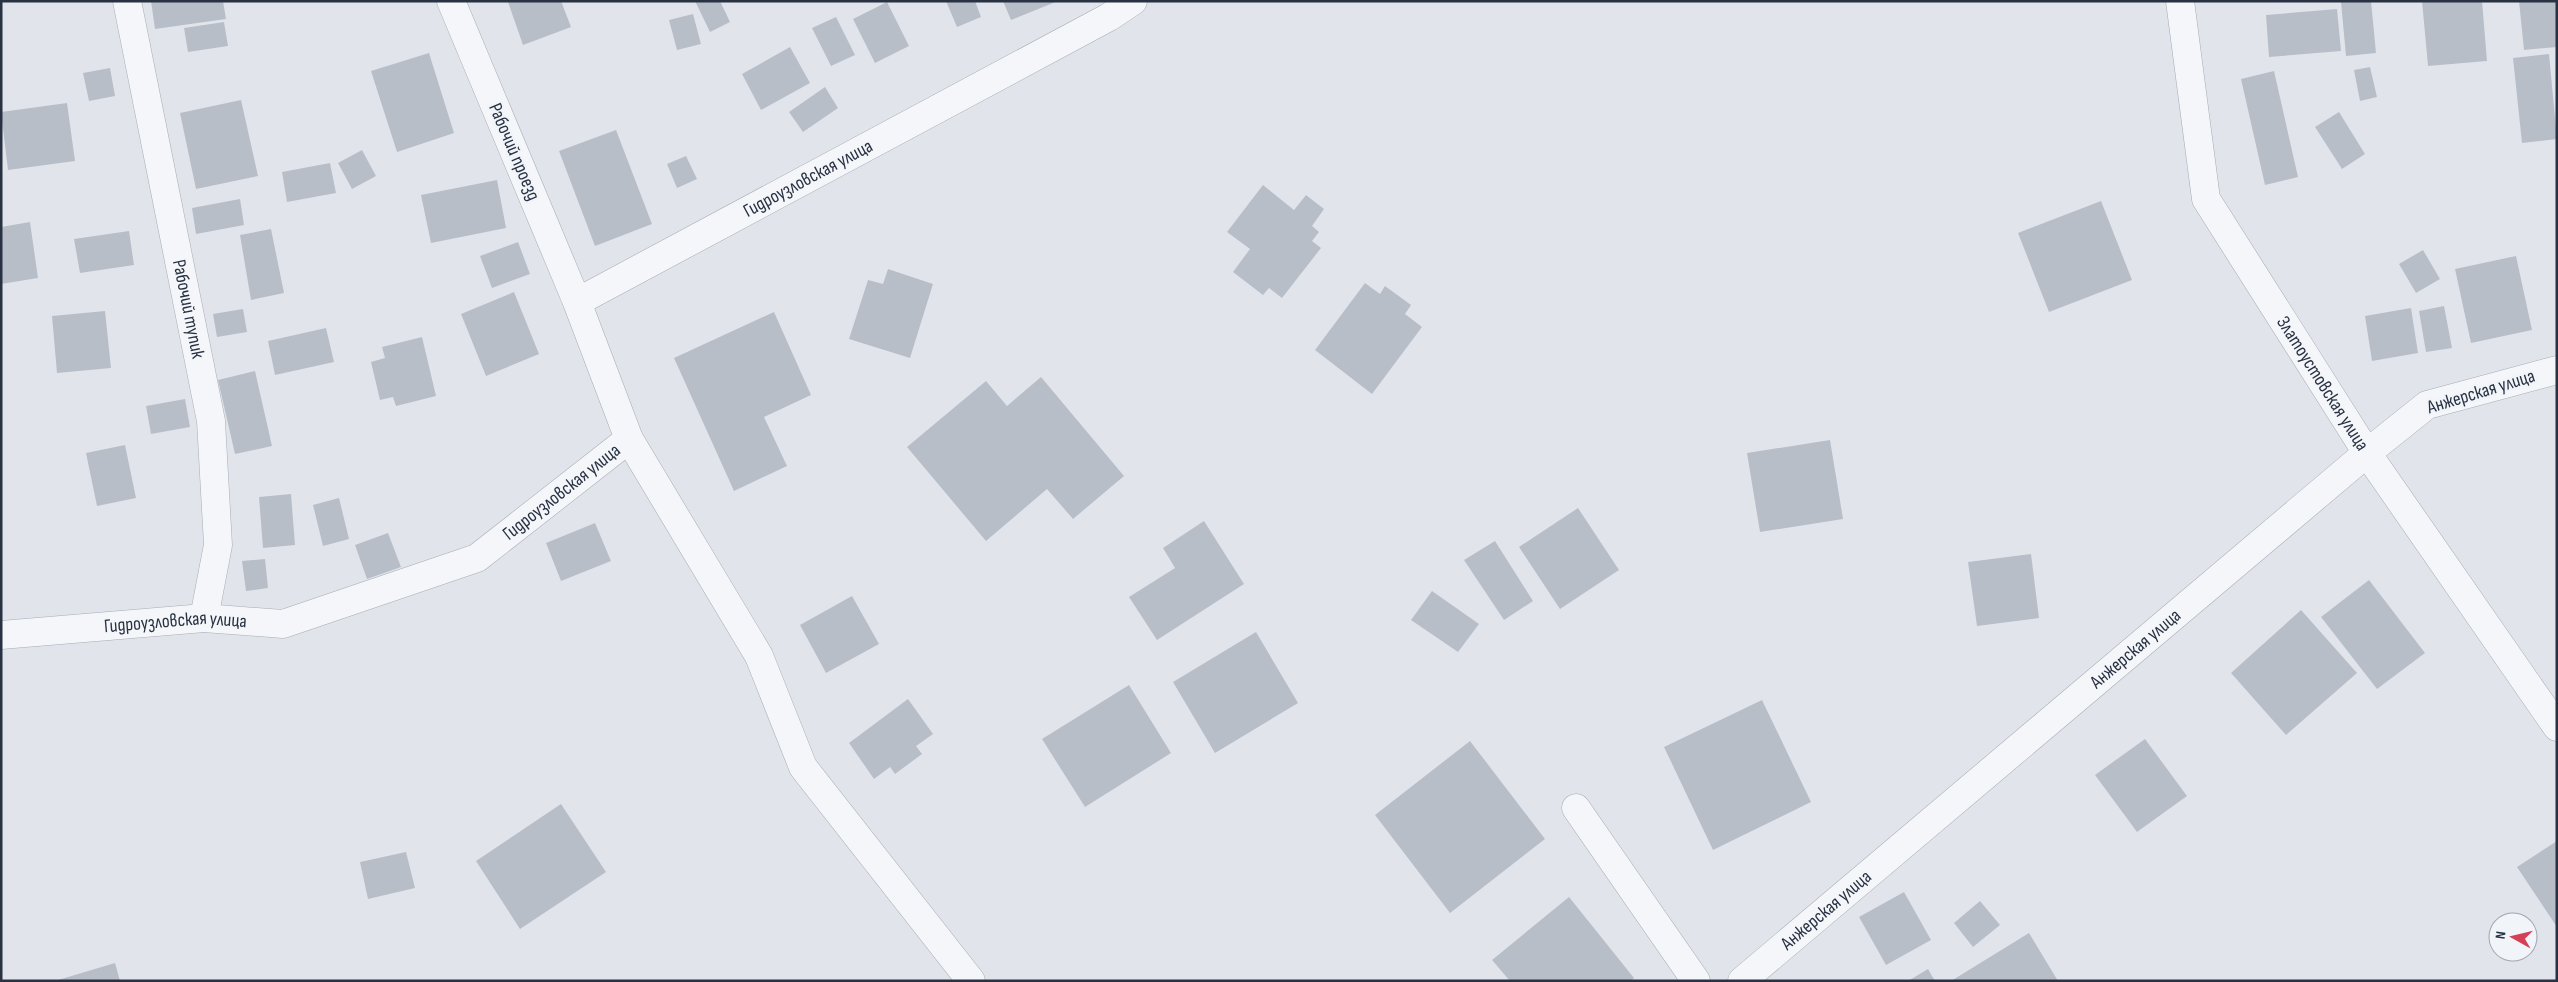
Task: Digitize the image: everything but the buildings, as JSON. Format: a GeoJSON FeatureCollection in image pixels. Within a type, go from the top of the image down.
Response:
{"type":"FeatureCollection","features":[{"type":"Feature","properties":{"kind":"street","name":"Рабочий тупик"},"geometry":{"type":"LineString","coordinates":[[126,1],[211,421],[218,545],[204,618]]}},
{"type":"Feature","properties":{"kind":"street","name":"Рабочий проезд"},"geometry":{"type":"LineString","coordinates":[[451,1],[577,302]]}},
{"type":"Feature","properties":{"kind":"street","name":"Гидроузловская улица"},"geometry":{"type":"LineString","coordinates":[[1,635],[204,618],[283,624],[477,558],[628,439],[577,302],[1109,17],[1133,1]]}},
{"type":"Feature","properties":{"kind":"street","name":"Златоустовская улица"},"geometry":{"type":"LineString","coordinates":[[2180,1],[2206,199],[2367,453],[2557,727]]}},
{"type":"Feature","properties":{"kind":"street","name":"Анжерская улица"},"geometry":{"type":"LineString","coordinates":[[1742,981],[2427,404],[2557,370]]}},
{"type":"Feature","properties":{"kind":"street"},"geometry":{"type":"LineString","coordinates":[[628,439],[759,656],[803,767],[971,981]]}},
{"type":"Feature","properties":{"kind":"street"},"geometry":{"type":"LineString","coordinates":[[1576,808],[1696,981]]}}]}
